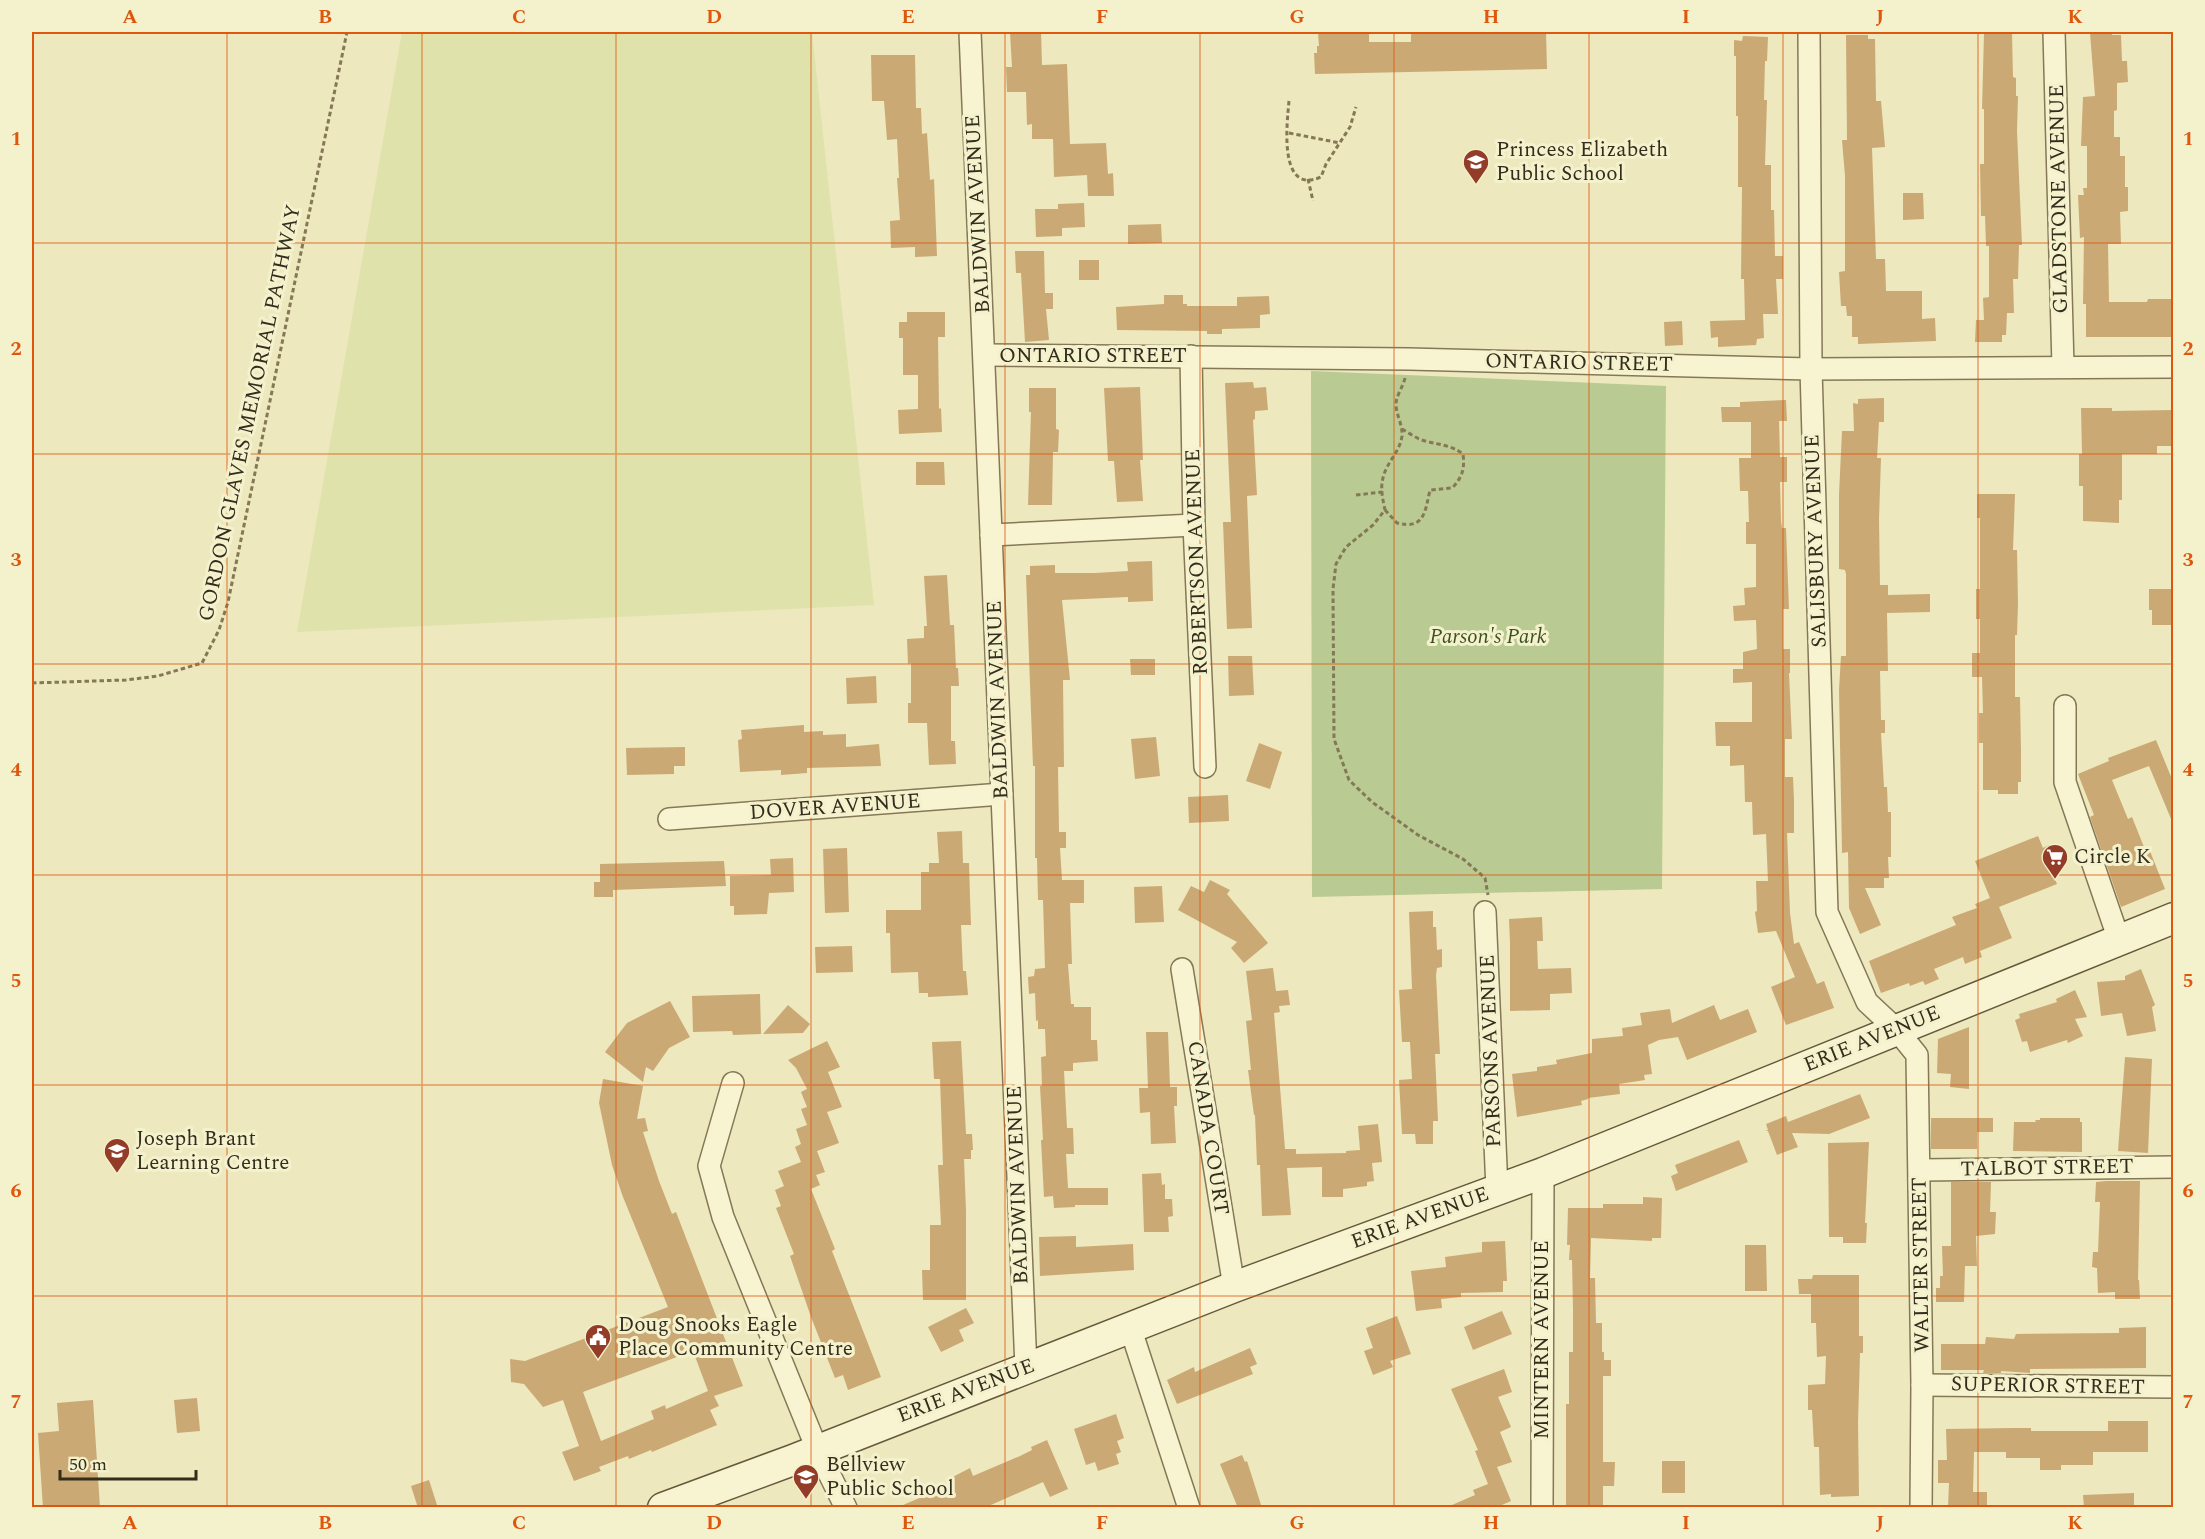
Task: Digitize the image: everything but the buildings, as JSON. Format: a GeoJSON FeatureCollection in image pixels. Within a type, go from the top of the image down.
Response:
{"type":"FeatureCollection","features":[{"type":"Feature","properties":{"kind":"main road","name":"ERIE AVENUE"},"geometry":{"type":"LineString","coordinates":[[663,1508],[1234,1287],[1543,1173],[2174,918]]}},
{"type":"Feature","properties":{"kind":"street","name":"BALDWIN AVENUE"},"geometry":{"type":"LineString","coordinates":[[970,32],[1026,1368]]}},
{"type":"Feature","properties":{"kind":"street","name":"SALISBURY AVENUE"},"geometry":{"type":"LineString","coordinates":[[1809,32],[1811,369],[1827,912],[1867,1002],[1896,1029]]}},
{"type":"Feature","properties":{"kind":"street","name":"GLADSTONE AVENUE"},"geometry":{"type":"LineString","coordinates":[[2054,32],[2063,367]]}},
{"type":"Feature","properties":{"kind":"street","name":"ONTARIO STREET"},"geometry":{"type":"LineString","coordinates":[[984,355],[1409,359],[1811,369],[2174,367]]}},
{"type":"Feature","properties":{"kind":"street","name":"ROBERTSON AVENUE"},"geometry":{"type":"LineString","coordinates":[[1191,356],[1194,525],[1205,767]]}},
{"type":"Feature","properties":{"kind":"street"},"geometry":{"type":"LineString","coordinates":[[991,535],[1194,525]]}},
{"type":"Feature","properties":{"kind":"street"},"geometry":{"type":"LineString","coordinates":[[2065,706],[2066,782],[2119,940]]}},
{"type":"Feature","properties":{"kind":"street","name":"DOVER AVENUE"},"geometry":{"type":"LineString","coordinates":[[669,819],[1002,794]]}},
{"type":"Feature","properties":{"kind":"street","name":"PARSONS AVENUE"},"geometry":{"type":"LineString","coordinates":[[1485,912],[1497,1190]]}},
{"type":"Feature","properties":{"kind":"street","name":"CANADA COURT"},"geometry":{"type":"LineString","coordinates":[[1182,969],[1234,1287]]}},
{"type":"Feature","properties":{"kind":"street","name":"WALTER STREET"},"geometry":{"type":"LineString","coordinates":[[1896,1029],[1917,1055],[1922,1385],[1921,1508]]}},
{"type":"Feature","properties":{"kind":"street"},"geometry":{"type":"LineString","coordinates":[[733,1083],[709,1166],[723,1217],[818,1449],[846,1508]]}},
{"type":"Feature","properties":{"kind":"street","name":"TALBOT STREET"},"geometry":{"type":"LineString","coordinates":[[1920,1170],[2174,1167]]}},
{"type":"Feature","properties":{"kind":"street","name":"MINTERN AVENUE"},"geometry":{"type":"LineString","coordinates":[[1542,1508],[1543,1173]]}},
{"type":"Feature","properties":{"kind":"street"},"geometry":{"type":"LineString","coordinates":[[1130,1327],[1190,1508]]}},
{"type":"Feature","properties":{"kind":"street","name":"SUPERIOR STREET"},"geometry":{"type":"LineString","coordinates":[[1922,1385],[2174,1387]]}},
{"type":"Feature","properties":{"kind":"path","name":"GORDON GLAVES MEMORIAL PATHWAY"},"geometry":{"type":"LineString","coordinates":[[32,683],[126,680],[169,673],[202,663],[219,630],[228,602],[347,32]]}},
{"type":"Feature","properties":{"kind":"path"},"geometry":{"type":"LineString","coordinates":[[1289,101],[1288,162],[1294,174],[1308,179],[1321,177],[1326,164],[1350,127],[1356,107]]}},
{"type":"Feature","properties":{"kind":"path"},"geometry":{"type":"LineString","coordinates":[[1288,133],[1340,143]]}},
{"type":"Feature","properties":{"kind":"path"},"geometry":{"type":"LineString","coordinates":[[1308,179],[1313,201]]}},
{"type":"Feature","properties":{"kind":"path"},"geometry":{"type":"LineString","coordinates":[[1402,429],[1425,441],[1439,442],[1455,448],[1463,454],[1461,479],[1452,488],[1430,490],[1424,515],[1414,525],[1397,523],[1385,510],[1382,492],[1383,477],[1395,457],[1401,439],[1402,429],[1396,413],[1396,400],[1403,387],[1409,359]]}},
{"type":"Feature","properties":{"kind":"path"},"geometry":{"type":"LineString","coordinates":[[1356,495],[1382,492]]}},
{"type":"Feature","properties":{"kind":"path"},"geometry":{"type":"LineString","coordinates":[[1385,510],[1373,525],[1346,547],[1336,564],[1333,589],[1334,739],[1349,780],[1372,802],[1418,835],[1463,859],[1485,878],[1488,896],[1485,912]]}},
{"type":"Feature","properties":{"kind":"green space"},"geometry":{"type":"Polygon","coordinates":[[[402,32],[812,32],[874,605],[297,632],[402,32]]]}},
{"type":"Feature","properties":{"kind":"green space","name":"Parson's Park"},"geometry":{"type":"Polygon","coordinates":[[[1311,371],[1666,386],[1662,889],[1312,897],[1311,371]]]}},
{"type":"Feature","properties":{"kind":"place","name":"Princess Elizabeth Public School"},"geometry":{"type":"Point","coordinates":[1476,185]}},
{"type":"Feature","properties":{"kind":"place","name":"Circle K"},"geometry":{"type":"Point","coordinates":[2055,880]}},
{"type":"Feature","properties":{"kind":"place","name":"Joseph Brant Learning Centre"},"geometry":{"type":"Point","coordinates":[117,1174]}},
{"type":"Feature","properties":{"kind":"place","name":"Doug Snooks Eagle Place Community Centre"},"geometry":{"type":"Point","coordinates":[598,1360]}},
{"type":"Feature","properties":{"kind":"place","name":"Bellview Public School"},"geometry":{"type":"Point","coordinates":[806,1500]}}]}
